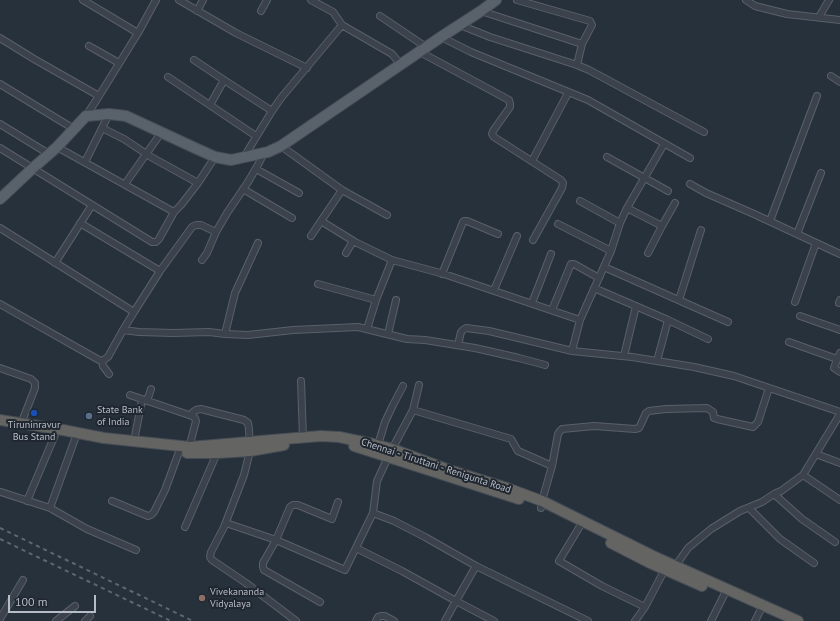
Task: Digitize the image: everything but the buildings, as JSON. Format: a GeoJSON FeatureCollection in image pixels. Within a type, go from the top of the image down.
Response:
{"type":"FeatureCollection","features":[{"type":"Feature","properties":{"kind":"highway","name":"Chennai - Tiruttani - Renigunta Road"},"geometry":{"type":"LineString","coordinates":[[0,420],[185,450],[299,443],[337,443],[390,453],[507,488],[542,504],[670,569],[782,621]]}},
{"type":"Feature","properties":{"kind":"highway","name":"Chennai - Tiruttani - Renigunta Road"},"geometry":{"type":"LineString","coordinates":[[0,425],[74,439],[217,453],[321,436],[339,437],[378,445],[390,453]]}},
{"type":"Feature","properties":{"kind":"highway","name":"Chennai - Tiruttani - Renigunta Road"},"geometry":{"type":"LineString","coordinates":[[542,504],[650,563],[670,569],[798,621]]}},
{"type":"Feature","properties":{"kind":"main road"},"geometry":{"type":"LineString","coordinates":[[2,195],[49,154],[86,116],[109,114],[126,116],[215,157],[232,160],[264,153],[281,146],[496,0]]}},
{"type":"Feature","properties":{"kind":"street"},"geometry":{"type":"LineString","coordinates":[[83,0],[138,33]]}},
{"type":"Feature","properties":{"kind":"street"},"geometry":{"type":"LineString","coordinates":[[86,116],[138,33],[156,0]]}},
{"type":"Feature","properties":{"kind":"street"},"geometry":{"type":"LineString","coordinates":[[179,0],[236,33],[307,68]]}},
{"type":"Feature","properties":{"kind":"street"},"geometry":{"type":"LineString","coordinates":[[197,10],[203,0]]}},
{"type":"Feature","properties":{"kind":"street"},"geometry":{"type":"LineString","coordinates":[[261,11],[267,0]]}},
{"type":"Feature","properties":{"kind":"street"},"geometry":{"type":"LineString","coordinates":[[311,0],[333,12],[342,25],[392,54],[401,64]]}},
{"type":"Feature","properties":{"kind":"street"},"geometry":{"type":"LineString","coordinates":[[517,0],[590,21],[592,25],[582,44],[576,65]]}},
{"type":"Feature","properties":{"kind":"street"},"geometry":{"type":"LineString","coordinates":[[746,0],[755,6],[787,14],[840,20]]}},
{"type":"Feature","properties":{"kind":"street"},"geometry":{"type":"LineString","coordinates":[[819,17],[829,0]]}},
{"type":"Feature","properties":{"kind":"street"},"geometry":{"type":"LineString","coordinates":[[481,11],[582,44]]}},
{"type":"Feature","properties":{"kind":"street"},"geometry":{"type":"LineString","coordinates":[[380,16],[423,49],[509,100],[510,107],[493,131],[492,134],[494,138],[532,161],[561,180],[563,183],[562,188],[533,240]]}},
{"type":"Feature","properties":{"kind":"street"},"geometry":{"type":"LineString","coordinates":[[244,157],[281,98],[342,25]]}},
{"type":"Feature","properties":{"kind":"street"},"geometry":{"type":"LineString","coordinates":[[460,25],[490,37],[576,65],[596,74],[704,132]]}},
{"type":"Feature","properties":{"kind":"street"},"geometry":{"type":"LineString","coordinates":[[441,37],[471,52],[588,100],[690,158]]}},
{"type":"Feature","properties":{"kind":"street"},"geometry":{"type":"LineString","coordinates":[[0,38],[99,96]]}},
{"type":"Feature","properties":{"kind":"street"},"geometry":{"type":"LineString","coordinates":[[88,46],[119,63]]}},
{"type":"Feature","properties":{"kind":"street"},"geometry":{"type":"LineString","coordinates":[[194,60],[272,111]]}},
{"type":"Feature","properties":{"kind":"street"},"geometry":{"type":"LineString","coordinates":[[831,76],[840,82]]}},
{"type":"Feature","properties":{"kind":"street"},"geometry":{"type":"LineString","coordinates":[[168,77],[256,136]]}},
{"type":"Feature","properties":{"kind":"street"},"geometry":{"type":"LineString","coordinates":[[210,105],[224,80]]}},
{"type":"Feature","properties":{"kind":"street"},"geometry":{"type":"LineString","coordinates":[[0,84],[74,129]]}},
{"type":"Feature","properties":{"kind":"street"},"geometry":{"type":"LineString","coordinates":[[532,161],[568,93]]}},
{"type":"Feature","properties":{"kind":"street"},"geometry":{"type":"LineString","coordinates":[[770,221],[817,96]]}},
{"type":"Feature","properties":{"kind":"street"},"geometry":{"type":"LineString","coordinates":[[85,162],[109,114]]}},
{"type":"Feature","properties":{"kind":"street"},"geometry":{"type":"LineString","coordinates":[[0,124],[49,154]]}},
{"type":"Feature","properties":{"kind":"street"},"geometry":{"type":"LineString","coordinates":[[102,128],[124,139],[146,154],[198,183]]}},
{"type":"Feature","properties":{"kind":"street"},"geometry":{"type":"LineString","coordinates":[[125,184],[162,132]]}},
{"type":"Feature","properties":{"kind":"street"},"geometry":{"type":"LineString","coordinates":[[572,352],[580,320],[611,251],[620,223],[643,178],[664,144]]}},
{"type":"Feature","properties":{"kind":"street"},"geometry":{"type":"LineString","coordinates":[[57,146],[174,212]]}},
{"type":"Feature","properties":{"kind":"street"},"geometry":{"type":"LineString","coordinates":[[281,146],[342,190],[387,215]]}},
{"type":"Feature","properties":{"kind":"street"},"geometry":{"type":"LineString","coordinates":[[0,148],[152,242],[156,242],[159,239],[174,212],[181,206],[215,157]]}},
{"type":"Feature","properties":{"kind":"street"},"geometry":{"type":"LineString","coordinates":[[202,260],[207,253],[226,213],[256,169],[264,153]]}},
{"type":"Feature","properties":{"kind":"street"},"geometry":{"type":"LineString","coordinates":[[607,157],[668,191]]}},
{"type":"Feature","properties":{"kind":"street"},"geometry":{"type":"LineString","coordinates":[[256,169],[299,193]]}},
{"type":"Feature","properties":{"kind":"street"},"geometry":{"type":"LineString","coordinates":[[797,234],[821,173]]}},
{"type":"Feature","properties":{"kind":"street"},"geometry":{"type":"LineString","coordinates":[[690,184],[706,193],[840,254]]}},
{"type":"Feature","properties":{"kind":"street"},"geometry":{"type":"LineString","coordinates":[[243,189],[292,218]]}},
{"type":"Feature","properties":{"kind":"street"},"geometry":{"type":"LineString","coordinates":[[311,236],[342,190]]}},
{"type":"Feature","properties":{"kind":"street"},"geometry":{"type":"LineString","coordinates":[[580,201],[620,223]]}},
{"type":"Feature","properties":{"kind":"street"},"geometry":{"type":"LineString","coordinates":[[648,253],[675,203]]}},
{"type":"Feature","properties":{"kind":"street"},"geometry":{"type":"LineString","coordinates":[[55,263],[92,205]]}},
{"type":"Feature","properties":{"kind":"street"},"geometry":{"type":"LineString","coordinates":[[627,208],[662,226]]}},
{"type":"Feature","properties":{"kind":"street"},"geometry":{"type":"LineString","coordinates":[[442,274],[464,221],[498,234]]}},
{"type":"Feature","properties":{"kind":"street"},"geometry":{"type":"LineString","coordinates":[[320,222],[353,241],[392,260],[494,290],[580,320]]}},
{"type":"Feature","properties":{"kind":"street"},"geometry":{"type":"LineString","coordinates":[[80,223],[160,271]]}},
{"type":"Feature","properties":{"kind":"street"},"geometry":{"type":"LineString","coordinates":[[558,224],[611,251]]}},
{"type":"Feature","properties":{"kind":"street"},"geometry":{"type":"LineString","coordinates":[[102,361],[108,357],[160,271],[192,227],[201,225],[216,232]]}},
{"type":"Feature","properties":{"kind":"street"},"geometry":{"type":"LineString","coordinates":[[0,228],[134,312]]}},
{"type":"Feature","properties":{"kind":"street"},"geometry":{"type":"LineString","coordinates":[[679,300],[700,230]]}},
{"type":"Feature","properties":{"kind":"street"},"geometry":{"type":"LineString","coordinates":[[494,290],[517,236]]}},
{"type":"Feature","properties":{"kind":"street"},"geometry":{"type":"LineString","coordinates":[[346,252],[353,241]]}},
{"type":"Feature","properties":{"kind":"street"},"geometry":{"type":"LineString","coordinates":[[795,302],[816,243]]}},
{"type":"Feature","properties":{"kind":"street"},"geometry":{"type":"LineString","coordinates":[[225,334],[235,292],[258,244]]}},
{"type":"Feature","properties":{"kind":"street"},"geometry":{"type":"LineString","coordinates":[[532,303],[551,254]]}},
{"type":"Feature","properties":{"kind":"street"},"geometry":{"type":"LineString","coordinates":[[367,329],[376,300],[392,260]]}},
{"type":"Feature","properties":{"kind":"street"},"geometry":{"type":"LineString","coordinates":[[552,310],[571,264],[574,264],[598,278]]}},
{"type":"Feature","properties":{"kind":"street"},"geometry":{"type":"LineString","coordinates":[[604,267],[728,322]]}},
{"type":"Feature","properties":{"kind":"street"},"geometry":{"type":"LineString","coordinates":[[318,284],[376,300]]}},
{"type":"Feature","properties":{"kind":"street"},"geometry":{"type":"LineString","coordinates":[[594,288],[708,339]]}},
{"type":"Feature","properties":{"kind":"street"},"geometry":{"type":"LineString","coordinates":[[388,334],[396,300]]}},
{"type":"Feature","properties":{"kind":"street"},"geometry":{"type":"LineString","coordinates":[[0,304],[102,361]]}},
{"type":"Feature","properties":{"kind":"street"},"geometry":{"type":"LineString","coordinates":[[624,356],[636,306]]}},
{"type":"Feature","properties":{"kind":"street"},"geometry":{"type":"LineString","coordinates":[[800,316],[840,330]]}},
{"type":"Feature","properties":{"kind":"street"},"geometry":{"type":"LineString","coordinates":[[657,361],[668,320]]}},
{"type":"Feature","properties":{"kind":"street"},"geometry":{"type":"LineString","coordinates":[[123,330],[173,333],[209,332],[248,335],[293,330],[358,327],[407,339],[458,345],[545,364]]}},
{"type":"Feature","properties":{"kind":"street"},"geometry":{"type":"LineString","coordinates":[[458,345],[461,332],[466,328],[489,331],[572,352],[624,356],[694,367],[734,376],[840,413],[803,475],[781,491],[762,502],[740,511],[711,529],[688,548],[670,569],[635,621]]}},
{"type":"Feature","properties":{"kind":"street"},"geometry":{"type":"LineString","coordinates":[[789,342],[839,356],[834,368],[840,372]]}},
{"type":"Feature","properties":{"kind":"street"},"geometry":{"type":"LineString","coordinates":[[102,361],[103,366],[110,374]]}},
{"type":"Feature","properties":{"kind":"street"},"geometry":{"type":"LineString","coordinates":[[0,368],[31,379],[35,383],[35,388],[21,424]]}},
{"type":"Feature","properties":{"kind":"street"},"geometry":{"type":"LineString","coordinates":[[301,381],[303,438]]}},
{"type":"Feature","properties":{"kind":"street"},"geometry":{"type":"LineString","coordinates":[[226,523],[276,540],[345,570],[373,513],[377,481],[413,410],[419,385]]}},
{"type":"Feature","properties":{"kind":"street"},"geometry":{"type":"LineString","coordinates":[[378,445],[385,422],[404,386]]}},
{"type":"Feature","properties":{"kind":"street"},"geometry":{"type":"LineString","coordinates":[[542,504],[552,466],[558,434],[562,429],[594,426],[635,429],[639,428],[646,413],[649,411],[707,408],[713,412],[714,418],[753,426],[758,422],[769,388]]}},
{"type":"Feature","properties":{"kind":"street"},"geometry":{"type":"LineString","coordinates":[[134,441],[145,400],[151,389]]}},
{"type":"Feature","properties":{"kind":"street"},"geometry":{"type":"LineString","coordinates":[[112,501],[148,516],[151,515],[154,512],[185,450],[196,421],[192,416],[130,395]]}},
{"type":"Feature","properties":{"kind":"street"},"geometry":{"type":"LineString","coordinates":[[192,416],[193,412],[202,409],[244,420],[248,423],[249,447],[244,475],[226,523],[211,552],[210,557],[212,560],[246,583],[296,621]]}},
{"type":"Feature","properties":{"kind":"street"},"geometry":{"type":"LineString","coordinates":[[413,410],[511,439],[518,451],[552,466]]}},
{"type":"Feature","properties":{"kind":"street"},"geometry":{"type":"LineString","coordinates":[[27,500],[55,435]]}},
{"type":"Feature","properties":{"kind":"street"},"geometry":{"type":"LineString","coordinates":[[50,508],[74,439]]}},
{"type":"Feature","properties":{"kind":"street"},"geometry":{"type":"LineString","coordinates":[[185,527],[217,453]]}},
{"type":"Feature","properties":{"kind":"street"},"geometry":{"type":"LineString","coordinates":[[816,454],[840,463]]}},
{"type":"Feature","properties":{"kind":"street"},"geometry":{"type":"LineString","coordinates":[[803,475],[840,500]]}},
{"type":"Feature","properties":{"kind":"street"},"geometry":{"type":"LineString","coordinates":[[1,492],[50,508],[87,529],[136,550]]}},
{"type":"Feature","properties":{"kind":"street"},"geometry":{"type":"LineString","coordinates":[[774,494],[802,519],[835,542]]}},
{"type":"Feature","properties":{"kind":"street"},"geometry":{"type":"LineString","coordinates":[[320,602],[264,570],[263,563],[276,540],[290,507],[293,505],[298,505],[332,520],[338,502]]}},
{"type":"Feature","properties":{"kind":"street"},"geometry":{"type":"LineString","coordinates":[[749,508],[780,538],[814,563]]}},
{"type":"Feature","properties":{"kind":"street"},"geometry":{"type":"LineString","coordinates":[[373,513],[394,521],[476,566],[588,621]]}},
{"type":"Feature","properties":{"kind":"street"},"geometry":{"type":"LineString","coordinates":[[580,526],[559,561],[602,586],[645,607]]}},
{"type":"Feature","properties":{"kind":"street"},"geometry":{"type":"LineString","coordinates":[[356,548],[494,621]]}},
{"type":"Feature","properties":{"kind":"street"},"geometry":{"type":"LineString","coordinates":[[445,621],[476,566]]}},
{"type":"Feature","properties":{"kind":"street"},"geometry":{"type":"LineString","coordinates":[[0,619],[23,580]]}},
{"type":"Feature","properties":{"kind":"street"},"geometry":{"type":"LineString","coordinates":[[711,621],[724,595]]}},
{"type":"Feature","properties":{"kind":"street"},"geometry":{"type":"LineString","coordinates":[[56,621],[75,606]]}},
{"type":"Feature","properties":{"kind":"street"},"geometry":{"type":"LineString","coordinates":[[755,621],[760,611]]}},
{"type":"Feature","properties":{"kind":"street"},"geometry":{"type":"LineString","coordinates":[[85,621],[90,616]]}},
{"type":"Feature","properties":{"kind":"street"},"geometry":{"type":"LineString","coordinates":[[376,621],[378,617],[381,616],[385,616],[394,621]]}},
{"type":"Feature","properties":{"kind":"railway"},"geometry":{"type":"LineString","coordinates":[[0,528],[193,621]]}},
{"type":"Feature","properties":{"kind":"railway"},"geometry":{"type":"LineString","coordinates":[[0,539],[171,621]]}},
{"type":"Feature","properties":{"kind":"place","name":"Tiruninravur Bus Stand"},"geometry":{"type":"Point","coordinates":[34,413]}},
{"type":"Feature","properties":{"kind":"place","name":"State Bank of India"},"geometry":{"type":"Point","coordinates":[89,416]}},
{"type":"Feature","properties":{"kind":"place","name":"Vivekananda Vidyalaya"},"geometry":{"type":"Point","coordinates":[202,598]}}]}
